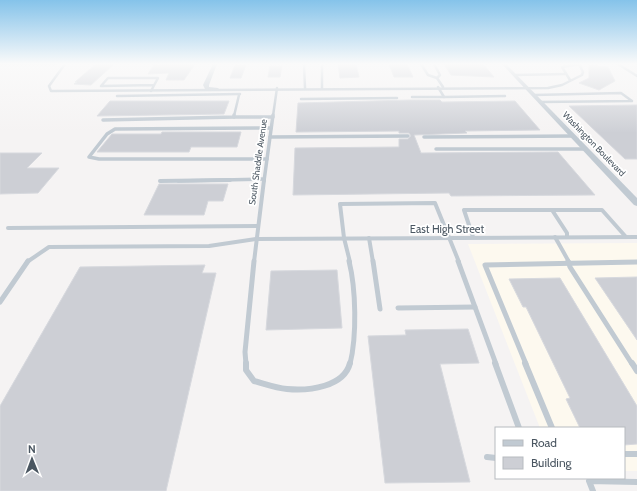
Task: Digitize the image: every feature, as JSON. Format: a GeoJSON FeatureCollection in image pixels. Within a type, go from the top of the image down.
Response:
{"type":"FeatureCollection","features":[{"type":"Feature","properties":{"kind":"street"},"geometry":{"type":"LineString","coordinates":[[207,87],[216,88]]}},
{"type":"Feature","properties":{"kind":"street","name":"Washington Boulevard"},"geometry":{"type":"LineString","coordinates":[[526,87],[637,203]]}},
{"type":"Feature","properties":{"kind":"lane"},"geometry":{"type":"LineString","coordinates":[[49,87],[51,90],[188,91],[216,88],[559,87]]}},
{"type":"Feature","properties":{"kind":"lane"},"geometry":{"type":"LineString","coordinates":[[151,91],[153,87]]}},
{"type":"Feature","properties":{"kind":"lane"},"geometry":{"type":"LineString","coordinates":[[438,87],[444,96]]}},
{"type":"Feature","properties":{"kind":"lane"},"geometry":{"type":"LineString","coordinates":[[234,117],[240,95],[246,88]]}},
{"type":"Feature","properties":{"kind":"lane","name":"South Shaddle Avenue"},"geometry":{"type":"LineString","coordinates":[[276,88],[256,239],[245,352],[246,370],[254,381],[288,389],[329,386],[348,371],[354,348],[352,272],[344,238],[340,204],[435,203],[447,238]]}},
{"type":"Feature","properties":{"kind":"lane"},"geometry":{"type":"LineString","coordinates":[[367,88],[369,98]]}},
{"type":"Feature","properties":{"kind":"lane"},"geometry":{"type":"LineString","coordinates":[[534,95],[621,93],[632,101],[540,102]]}},
{"type":"Feature","properties":{"kind":"lane"},"geometry":{"type":"LineString","coordinates":[[117,96],[240,95]]}},
{"type":"Feature","properties":{"kind":"lane"},"geometry":{"type":"LineString","coordinates":[[412,97],[505,96]]}},
{"type":"Feature","properties":{"kind":"lane"},"geometry":{"type":"LineString","coordinates":[[301,99],[396,98]]}},
{"type":"Feature","properties":{"kind":"lane"},"geometry":{"type":"LineString","coordinates":[[103,120],[273,117]]}},
{"type":"Feature","properties":{"kind":"lane"},"geometry":{"type":"LineString","coordinates":[[162,129],[166,119]]}},
{"type":"Feature","properties":{"kind":"lane"},"geometry":{"type":"LineString","coordinates":[[267,159],[99,159],[89,157],[107,134],[115,130],[271,128]]}},
{"type":"Feature","properties":{"kind":"lane"},"geometry":{"type":"LineString","coordinates":[[270,137],[408,136]]}},
{"type":"Feature","properties":{"kind":"lane"},"geometry":{"type":"LineString","coordinates":[[424,137],[573,136]]}},
{"type":"Feature","properties":{"kind":"lane"},"geometry":{"type":"LineString","coordinates":[[436,149],[585,149]]}},
{"type":"Feature","properties":{"kind":"lane"},"geometry":{"type":"LineString","coordinates":[[160,180],[264,179]]}},
{"type":"Feature","properties":{"kind":"lane"},"geometry":{"type":"LineString","coordinates":[[472,237],[464,210],[602,210],[626,237]]}},
{"type":"Feature","properties":{"kind":"lane"},"geometry":{"type":"LineString","coordinates":[[552,210],[567,233],[567,237]]}},
{"type":"Feature","properties":{"kind":"lane"},"geometry":{"type":"LineString","coordinates":[[8,228],[258,226]]}},
{"type":"Feature","properties":{"kind":"lane"},"geometry":{"type":"LineString","coordinates":[[555,237],[570,266],[637,372]]}},
{"type":"Feature","properties":{"kind":"lane","name":"East High Street"},"geometry":{"type":"LineString","coordinates":[[0,302],[28,261],[49,247],[209,246],[256,239],[637,237]]}},
{"type":"Feature","properties":{"kind":"lane"},"geometry":{"type":"LineString","coordinates":[[369,238],[380,309]]}},
{"type":"Feature","properties":{"kind":"lane"},"geometry":{"type":"LineString","coordinates":[[447,238],[476,307],[519,427]]}},
{"type":"Feature","properties":{"kind":"lane"},"geometry":{"type":"LineString","coordinates":[[552,427],[485,265],[569,262],[637,262]]}},
{"type":"Feature","properties":{"kind":"lane"},"geometry":{"type":"LineString","coordinates":[[398,308],[476,307]]}},
{"type":"Feature","properties":{"kind":"lane"},"geometry":{"type":"LineString","coordinates":[[625,454],[637,454]]}},
{"type":"Feature","properties":{"kind":"lane"},"geometry":{"type":"LineString","coordinates":[[487,457],[495,458]]}},
{"type":"Feature","properties":{"kind":"lane"},"geometry":{"type":"LineString","coordinates":[[593,491],[589,481],[637,482]]}},
{"type":"Feature","properties":{"kind":"shaded area"},"geometry":{"type":"Polygon","coordinates":[[[637,243],[637,471],[625,471],[625,427],[540,427],[468,244],[637,243]]]}},
{"type":"Feature","properties":{"kind":"building"},"geometry":{"type":"Polygon","coordinates":[[[590,87],[604,87],[599,90],[590,87]]]}},
{"type":"Feature","properties":{"kind":"building"},"geometry":{"type":"Polygon","coordinates":[[[440,100],[442,102],[515,101],[540,130],[465,131],[467,133],[414,135],[421,153],[558,152],[595,195],[451,196],[449,193],[293,195],[295,148],[399,147],[399,139],[408,139],[411,136],[409,133],[399,133],[399,131],[296,132],[298,103],[440,100]]]}},
{"type":"Feature","properties":{"kind":"building"},"geometry":{"type":"Polygon","coordinates":[[[110,101],[229,101],[224,114],[97,116],[110,101]]]}},
{"type":"Feature","properties":{"kind":"building"},"geometry":{"type":"Polygon","coordinates":[[[637,105],[637,159],[625,159],[569,106],[637,105]]]}},
{"type":"Feature","properties":{"kind":"building"},"geometry":{"type":"Polygon","coordinates":[[[162,132],[241,132],[237,147],[191,147],[189,152],[97,152],[112,134],[161,134],[162,132]]]}},
{"type":"Feature","properties":{"kind":"building"},"geometry":{"type":"Polygon","coordinates":[[[0,153],[42,153],[27,168],[59,168],[38,193],[0,194],[0,153]]]}},
{"type":"Feature","properties":{"kind":"building"},"geometry":{"type":"Polygon","coordinates":[[[159,184],[228,184],[223,201],[208,201],[204,215],[144,215],[159,184]]]}},
{"type":"Feature","properties":{"kind":"building"},"geometry":{"type":"Polygon","coordinates":[[[205,265],[202,273],[216,273],[166,491],[0,491],[0,406],[80,267],[205,265]]]}},
{"type":"Feature","properties":{"kind":"building"},"geometry":{"type":"Polygon","coordinates":[[[337,270],[342,328],[266,330],[271,271],[337,270]]]}},
{"type":"Feature","properties":{"kind":"building"},"geometry":{"type":"Polygon","coordinates":[[[637,277],[637,340],[595,278],[637,277]]]}},
{"type":"Feature","properties":{"kind":"building"},"geometry":{"type":"Polygon","coordinates":[[[560,278],[637,406],[637,444],[625,445],[625,427],[580,427],[566,399],[570,398],[526,307],[523,307],[509,279],[560,278]]]}},
{"type":"Feature","properties":{"kind":"building"},"geometry":{"type":"Polygon","coordinates":[[[468,329],[479,363],[440,364],[470,482],[385,483],[368,336],[406,335],[405,330],[468,329]]]}}]}
